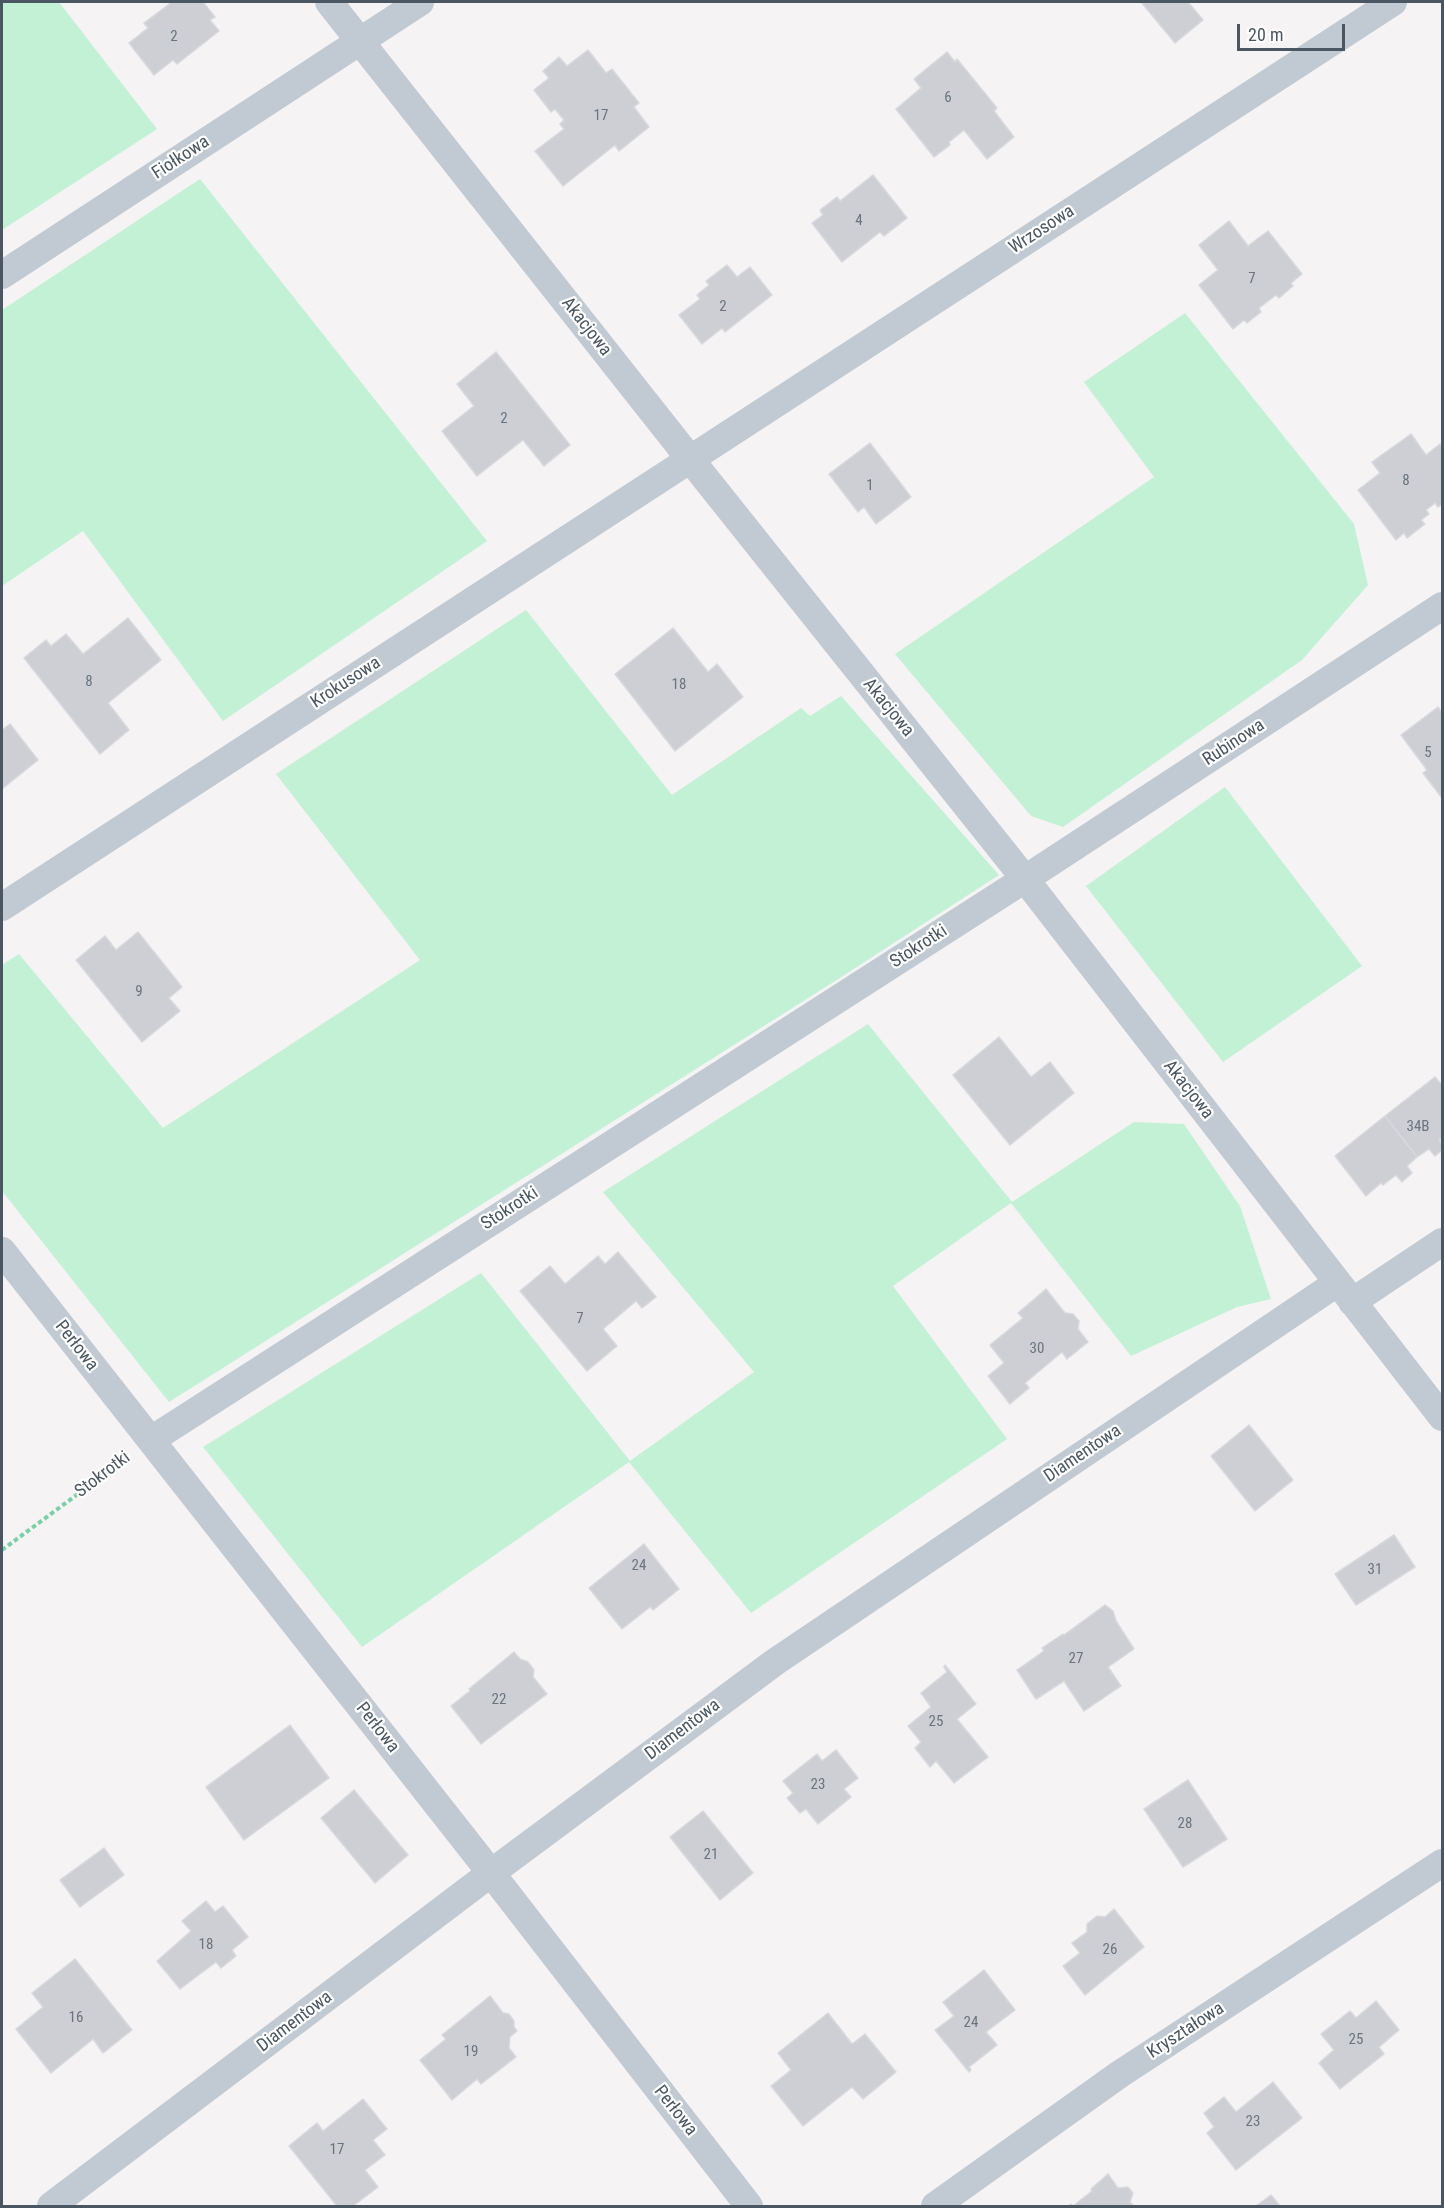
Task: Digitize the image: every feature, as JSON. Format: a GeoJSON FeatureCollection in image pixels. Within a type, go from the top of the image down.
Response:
{"type":"FeatureCollection","features":[{"type":"Feature","properties":{"kind":"street","name":"Akacjowa"},"geometry":{"type":"LineString","coordinates":[[329,2],[1025,879],[1344,1293],[1443,1417]]}},
{"type":"Feature","properties":{"kind":"street","name":"Fiołkowa"},"geometry":{"type":"LineString","coordinates":[[2,275],[420,2]]}},
{"type":"Feature","properties":{"kind":"street","name":"Wrzosowa"},"geometry":{"type":"LineString","coordinates":[[690,459],[1393,2]]}},
{"type":"Feature","properties":{"kind":"street","name":"Krokusowa"},"geometry":{"type":"LineString","coordinates":[[2,907],[690,459]]}},
{"type":"Feature","properties":{"kind":"street","name":"Rubinowa"},"geometry":{"type":"LineString","coordinates":[[1025,879],[1443,606]]}},
{"type":"Feature","properties":{"kind":"street","name":"Stokrotki"},"geometry":{"type":"LineString","coordinates":[[151,1440],[1025,879]]}},
{"type":"Feature","properties":{"kind":"street","name":"Diamentowa"},"geometry":{"type":"LineString","coordinates":[[51,2206],[490,1873],[775,1662],[1344,1293],[1443,1242]]}},
{"type":"Feature","properties":{"kind":"street","name":"Perłowa"},"geometry":{"type":"LineString","coordinates":[[2,1251],[749,2206]]}},
{"type":"Feature","properties":{"kind":"street","name":"Kryształowa"},"geometry":{"type":"LineString","coordinates":[[935,2206],[1120,2074],[1443,1863]]}},
{"type":"Feature","properties":{"kind":"path","name":"Stokrotki"},"geometry":{"type":"LineString","coordinates":[[2,1550],[151,1440]]}},
{"type":"Feature","properties":{"kind":"green space"},"geometry":{"type":"Polygon","coordinates":[[[2,2],[59,2],[157,129],[2,230],[2,2]]]}},
{"type":"Feature","properties":{"kind":"green space"},"geometry":{"type":"Polygon","coordinates":[[[200,179],[487,541],[223,721],[83,531],[2,586],[2,310],[200,179]]]}},
{"type":"Feature","properties":{"kind":"green space"},"geometry":{"type":"Polygon","coordinates":[[[1185,313],[1354,524],[1368,585],[1302,660],[1063,827],[1031,816],[895,654],[1154,477],[1084,382],[1185,313]]]}},
{"type":"Feature","properties":{"kind":"green space"},"geometry":{"type":"Polygon","coordinates":[[[526,610],[672,795],[801,708],[810,716],[841,696],[999,875],[169,1402],[2,1191],[2,965],[19,954],[163,1128],[420,960],[276,774],[526,610]]]}},
{"type":"Feature","properties":{"kind":"green space"},"geometry":{"type":"Polygon","coordinates":[[[1225,787],[1362,966],[1223,1062],[1086,886],[1225,787]]]}},
{"type":"Feature","properties":{"kind":"green space"},"geometry":{"type":"Polygon","coordinates":[[[868,1024],[1012,1202],[1134,1122],[1184,1124],[1240,1206],[1271,1299],[1237,1307],[1131,1356],[1011,1203],[893,1286],[1007,1439],[751,1613],[629,1462],[362,1647],[203,1447],[481,1273],[630,1461],[754,1372],[603,1192],[868,1024]]]}},
{"type":"Feature","properties":{"kind":"building"},"geometry":{"type":"Polygon","coordinates":[[[172,2],[203,2],[215,17],[210,20],[219,31],[177,64],[173,60],[154,75],[129,43],[148,28],[144,23],[172,2]]]}},
{"type":"Feature","properties":{"kind":"building"},"geometry":{"type":"Polygon","coordinates":[[[1141,2],[1188,2],[1203,20],[1175,43],[1141,2]]]}},
{"type":"Feature","properties":{"kind":"building"},"geometry":{"type":"Polygon","coordinates":[[[588,50],[606,73],[612,69],[639,103],[634,107],[649,127],[619,151],[615,145],[563,186],[535,151],[564,129],[560,124],[564,120],[555,109],[551,112],[534,90],[549,78],[543,71],[559,57],[567,66],[588,50]]]}},
{"type":"Feature","properties":{"kind":"building"},"geometry":{"type":"Polygon","coordinates":[[[947,52],[955,62],[957,59],[997,108],[994,111],[1014,137],[987,159],[964,130],[934,157],[896,109],[921,88],[914,79],[947,52]]]}},
{"type":"Feature","properties":{"kind":"building"},"geometry":{"type":"Polygon","coordinates":[[[873,175],[907,218],[884,236],[880,232],[842,262],[812,223],[823,215],[820,210],[837,197],[840,201],[873,175]]]}},
{"type":"Feature","properties":{"kind":"building"},"geometry":{"type":"Polygon","coordinates":[[[1229,221],[1248,246],[1268,231],[1302,274],[1291,283],[1293,286],[1279,298],[1276,295],[1259,308],[1261,312],[1247,323],[1244,320],[1233,329],[1199,285],[1218,270],[1199,245],[1229,221]]]}},
{"type":"Feature","properties":{"kind":"building"},"geometry":{"type":"Polygon","coordinates":[[[727,265],[737,277],[750,267],[772,295],[725,332],[722,328],[702,344],[679,315],[700,299],[697,295],[709,285],[706,281],[727,265]]]}},
{"type":"Feature","properties":{"kind":"building"},"geometry":{"type":"Polygon","coordinates":[[[496,352],[570,445],[544,466],[523,440],[477,476],[442,431],[474,406],[457,384],[496,352]]]}},
{"type":"Feature","properties":{"kind":"building"},"geometry":{"type":"Polygon","coordinates":[[[1411,434],[1426,455],[1440,444],[1442,447],[1442,504],[1438,507],[1435,503],[1426,510],[1429,514],[1421,520],[1425,524],[1407,538],[1404,533],[1396,540],[1358,490],[1380,473],[1372,462],[1411,434]]]}},
{"type":"Feature","properties":{"kind":"building"},"geometry":{"type":"Polygon","coordinates":[[[870,443],[911,497],[876,524],[864,507],[858,512],[829,474],[870,443]]]}},
{"type":"Feature","properties":{"kind":"building"},"geometry":{"type":"Polygon","coordinates":[[[128,618],[161,660],[108,703],[129,730],[100,754],[24,658],[46,640],[51,646],[66,634],[83,654],[128,618]]]}},
{"type":"Feature","properties":{"kind":"building"},"geometry":{"type":"Polygon","coordinates":[[[673,628],[708,672],[717,664],[743,697],[675,751],[615,674],[673,628]]]}},
{"type":"Feature","properties":{"kind":"building"},"geometry":{"type":"Polygon","coordinates":[[[1438,707],[1442,713],[1442,798],[1423,773],[1427,770],[1401,735],[1438,707]]]}},
{"type":"Feature","properties":{"kind":"building"},"geometry":{"type":"Polygon","coordinates":[[[10,724],[38,760],[2,789],[2,730],[10,724]]]}},
{"type":"Feature","properties":{"kind":"building"},"geometry":{"type":"Polygon","coordinates":[[[138,932],[182,987],[169,998],[180,1011],[142,1042],[76,960],[105,936],[116,950],[138,932]]]}},
{"type":"Feature","properties":{"kind":"building"},"geometry":{"type":"Polygon","coordinates":[[[999,1037],[1031,1077],[1050,1062],[1074,1093],[1010,1145],[953,1075],[999,1037]]]}},
{"type":"Feature","properties":{"kind":"building"},"geometry":{"type":"Polygon","coordinates":[[[1435,1077],[1442,1085],[1442,1138],[1439,1140],[1442,1150],[1435,1156],[1429,1149],[1417,1157],[1385,1116],[1435,1077]]]}},
{"type":"Feature","properties":{"kind":"building"},"geometry":{"type":"Polygon","coordinates":[[[1385,1116],[1417,1157],[1407,1166],[1412,1173],[1402,1182],[1396,1175],[1383,1185],[1381,1183],[1366,1196],[1335,1156],[1385,1116]]]}},
{"type":"Feature","properties":{"kind":"building"},"geometry":{"type":"Polygon","coordinates":[[[618,1252],[656,1297],[642,1308],[636,1301],[603,1329],[617,1346],[587,1371],[520,1291],[550,1266],[565,1284],[598,1256],[605,1264],[618,1252]]]}},
{"type":"Feature","properties":{"kind":"building"},"geometry":{"type":"Polygon","coordinates":[[[1046,1289],[1065,1313],[1073,1314],[1079,1321],[1078,1329],[1088,1342],[1067,1359],[1062,1352],[1025,1383],[1029,1388],[1010,1404],[988,1376],[1004,1363],[990,1345],[1023,1318],[1018,1313],[1046,1289]]]}},
{"type":"Feature","properties":{"kind":"building"},"geometry":{"type":"Polygon","coordinates":[[[1249,1425],[1293,1480],[1255,1511],[1211,1456],[1249,1425]]]}},
{"type":"Feature","properties":{"kind":"building"},"geometry":{"type":"Polygon","coordinates":[[[1394,1535],[1415,1567],[1356,1605],[1335,1574],[1394,1535]]]}},
{"type":"Feature","properties":{"kind":"building"},"geometry":{"type":"Polygon","coordinates":[[[644,1544],[679,1589],[653,1610],[650,1607],[622,1629],[589,1588],[644,1544]]]}},
{"type":"Feature","properties":{"kind":"building"},"geometry":{"type":"Polygon","coordinates":[[[1105,1605],[1113,1611],[1116,1621],[1134,1649],[1108,1667],[1121,1686],[1084,1711],[1064,1681],[1036,1699],[1017,1670],[1044,1651],[1042,1648],[1105,1605]]]}},
{"type":"Feature","properties":{"kind":"building"},"geometry":{"type":"Polygon","coordinates":[[[514,1652],[520,1659],[528,1662],[534,1670],[533,1677],[547,1694],[481,1744],[451,1706],[514,1652]]]}},
{"type":"Feature","properties":{"kind":"building"},"geometry":{"type":"Polygon","coordinates":[[[945,1665],[976,1704],[957,1719],[988,1757],[954,1783],[936,1761],[930,1767],[915,1748],[921,1742],[908,1726],[931,1707],[921,1693],[947,1672],[945,1665]]]}},
{"type":"Feature","properties":{"kind":"building"},"geometry":{"type":"Polygon","coordinates":[[[290,1725],[329,1778],[244,1840],[206,1787],[290,1725]]]}},
{"type":"Feature","properties":{"kind":"building"},"geometry":{"type":"Polygon","coordinates":[[[836,1750],[858,1778],[844,1789],[851,1797],[818,1824],[806,1809],[800,1813],[787,1798],[793,1793],[783,1781],[817,1754],[822,1761],[836,1750]]]}},
{"type":"Feature","properties":{"kind":"building"},"geometry":{"type":"Polygon","coordinates":[[[1188,1780],[1227,1839],[1183,1867],[1144,1809],[1188,1780]]]}},
{"type":"Feature","properties":{"kind":"building"},"geometry":{"type":"Polygon","coordinates":[[[354,1790],[408,1855],[375,1883],[321,1818],[354,1790]]]}},
{"type":"Feature","properties":{"kind":"building"},"geometry":{"type":"Polygon","coordinates":[[[703,1811],[753,1873],[720,1900],[670,1837],[703,1811]]]}},
{"type":"Feature","properties":{"kind":"building"},"geometry":{"type":"Polygon","coordinates":[[[104,1848],[124,1875],[80,1907],[60,1880],[104,1848]]]}},
{"type":"Feature","properties":{"kind":"building"},"geometry":{"type":"Polygon","coordinates":[[[206,1901],[215,1912],[223,1906],[248,1937],[232,1950],[236,1956],[221,1968],[216,1962],[180,1989],[157,1961],[191,1931],[182,1921],[206,1901]]]}},
{"type":"Feature","properties":{"kind":"building"},"geometry":{"type":"Polygon","coordinates":[[[1114,1909],[1144,1947],[1085,1995],[1063,1966],[1080,1953],[1072,1943],[1087,1932],[1087,1924],[1097,1916],[1105,1917],[1114,1909]]]}},
{"type":"Feature","properties":{"kind":"building"},"geometry":{"type":"Polygon","coordinates":[[[75,1959],[132,2030],[103,2053],[93,2039],[51,2073],[16,2029],[43,2007],[32,1993],[75,1959]]]}},
{"type":"Feature","properties":{"kind":"building"},"geometry":{"type":"Polygon","coordinates":[[[984,1970],[1015,2010],[986,2032],[997,2045],[969,2067],[971,2070],[969,2072],[935,2030],[954,2016],[943,2002],[984,1970]]]}},
{"type":"Feature","properties":{"kind":"building"},"geometry":{"type":"Polygon","coordinates":[[[490,1996],[503,2013],[509,2014],[514,2021],[517,2031],[510,2037],[509,2048],[516,2057],[481,2084],[477,2079],[452,2100],[420,2060],[446,2039],[442,2035],[490,1996]]]}},
{"type":"Feature","properties":{"kind":"building"},"geometry":{"type":"Polygon","coordinates":[[[1376,2001],[1399,2030],[1379,2047],[1384,2054],[1340,2089],[1319,2063],[1334,2050],[1321,2034],[1350,2011],[1356,2018],[1376,2001]]]}},
{"type":"Feature","properties":{"kind":"building"},"geometry":{"type":"Polygon","coordinates":[[[828,2013],[852,2044],[865,2034],[896,2072],[863,2099],[852,2087],[803,2126],[771,2086],[791,2070],[778,2053],[828,2013]]]}},
{"type":"Feature","properties":{"kind":"building"},"geometry":{"type":"Polygon","coordinates":[[[1273,2082],[1302,2118],[1236,2170],[1207,2133],[1214,2127],[1204,2113],[1224,2097],[1236,2112],[1273,2082]]]}},
{"type":"Feature","properties":{"kind":"building"},"geometry":{"type":"Polygon","coordinates":[[[363,2099],[387,2129],[373,2140],[385,2155],[365,2170],[378,2187],[353,2206],[337,2206],[289,2146],[317,2123],[323,2131],[363,2099]]]}},
{"type":"Feature","properties":{"kind":"building"},"geometry":{"type":"Polygon","coordinates":[[[1108,2174],[1118,2188],[1128,2187],[1133,2193],[1130,2202],[1134,2206],[1073,2206],[1108,2174]]]}},
{"type":"Feature","properties":{"kind":"building"},"geometry":{"type":"Polygon","coordinates":[[[1271,2195],[1280,2206],[1256,2206],[1271,2195]]]}}]}
